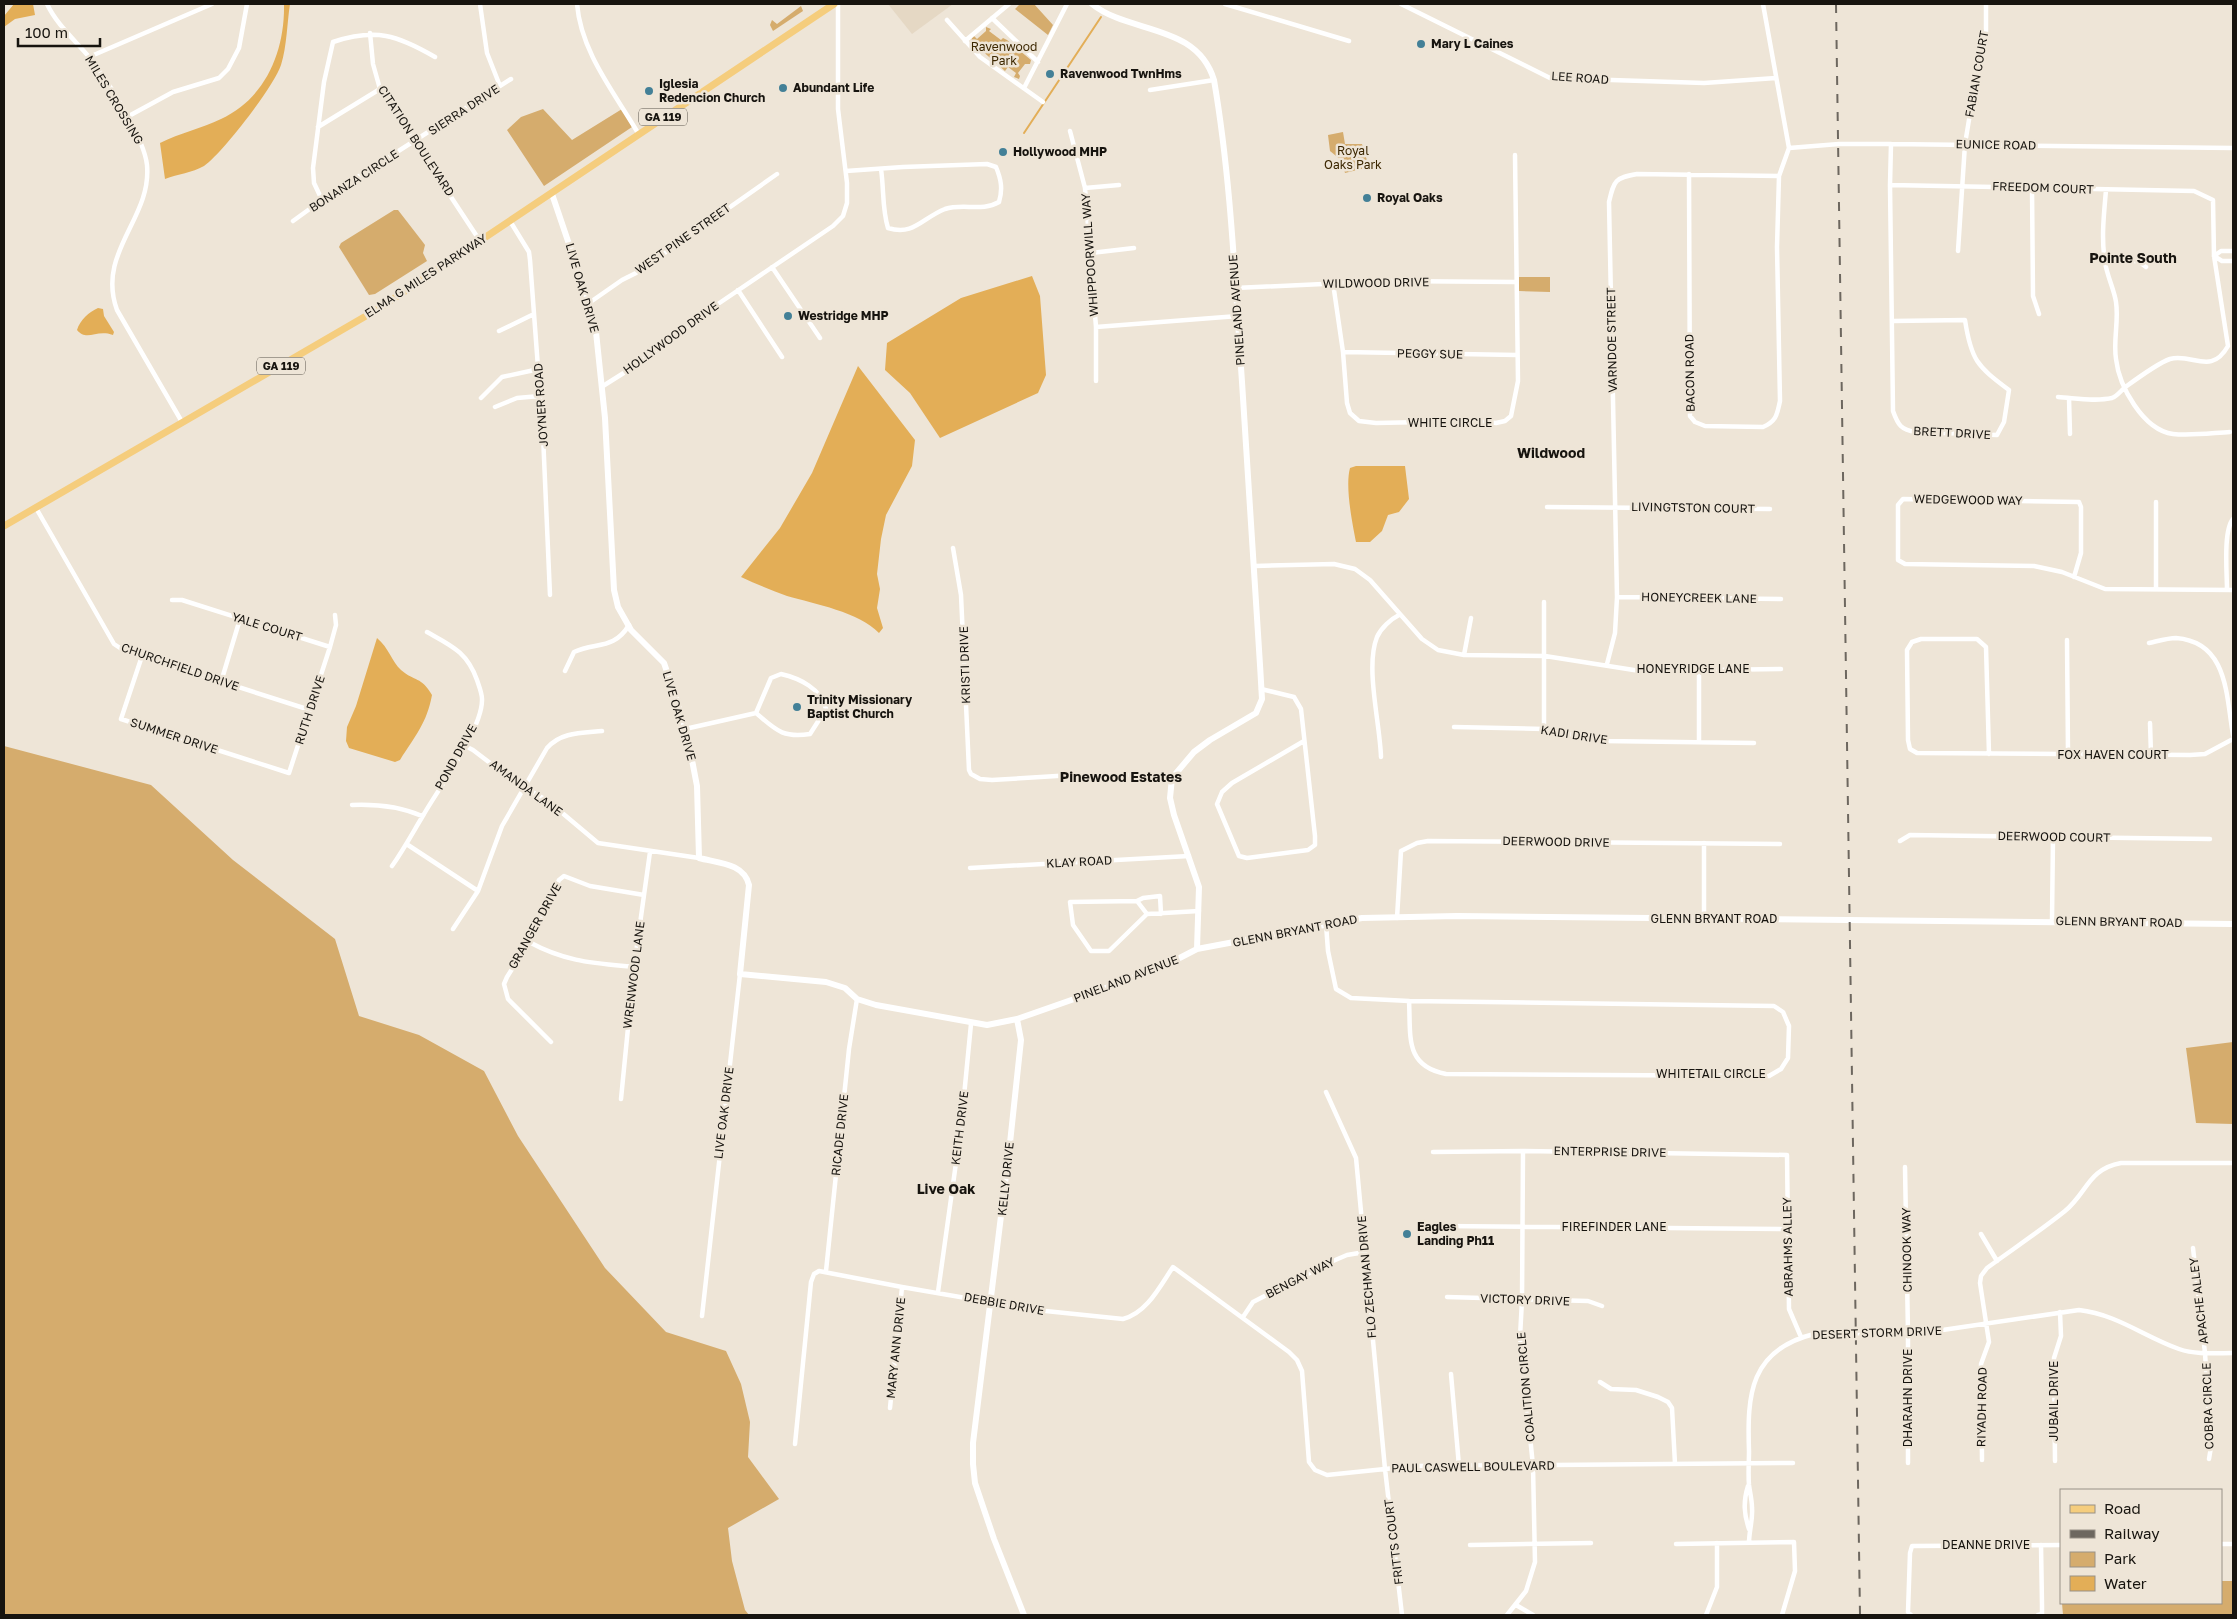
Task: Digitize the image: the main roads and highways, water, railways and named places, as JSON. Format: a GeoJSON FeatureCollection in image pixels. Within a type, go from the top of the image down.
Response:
{"type":"FeatureCollection","features":[{"type":"Feature","properties":{"kind":"main road","name":"ELMA G MILES PARKWAY"},"geometry":{"type":"LineString","coordinates":[[4,526],[337,334],[552,194],[638,133],[836,4]]}},
{"type":"Feature","properties":{"kind":"water"},"geometry":{"type":"Polygon","coordinates":[[[14,4],[33,4],[35,15],[15,19],[4,27],[4,16],[14,4]]]}},
{"type":"Feature","properties":{"kind":"water"},"geometry":{"type":"Polygon","coordinates":[[[284,4],[290,4],[283,58],[276,75],[259,103],[223,148],[204,166],[165,179],[160,143],[221,119],[237,110],[261,86],[270,71],[281,39],[284,4]]]}},
{"type":"Feature","properties":{"kind":"water"},"geometry":{"type":"Polygon","coordinates":[[[1032,276],[1040,296],[1046,375],[1038,393],[940,438],[910,393],[885,370],[887,343],[961,298],[1032,276]]]}},
{"type":"Feature","properties":{"kind":"water"},"geometry":{"type":"Polygon","coordinates":[[[98,308],[103,309],[104,316],[114,332],[113,335],[102,333],[84,335],[77,330],[85,317],[98,308]]]}},
{"type":"Feature","properties":{"kind":"water"},"geometry":{"type":"Polygon","coordinates":[[[858,366],[915,440],[912,466],[886,515],[881,539],[877,574],[880,589],[877,608],[883,628],[879,633],[860,619],[848,614],[787,596],[741,577],[780,528],[812,473],[858,366]]]}},
{"type":"Feature","properties":{"kind":"water"},"geometry":{"type":"Polygon","coordinates":[[[1356,466],[1405,466],[1409,499],[1399,512],[1388,515],[1382,531],[1370,542],[1356,542],[1348,484],[1350,468],[1356,466]]]}},
{"type":"Feature","properties":{"kind":"water"},"geometry":{"type":"Polygon","coordinates":[[[377,638],[385,646],[401,670],[421,682],[432,695],[427,714],[420,729],[400,760],[395,762],[349,748],[346,741],[347,727],[356,706],[377,638]]]}},
{"type":"Feature","properties":{"kind":"waterway"},"geometry":{"type":"LineString","coordinates":[[1024,133],[1101,17]]}},
{"type":"Feature","properties":{"kind":"railway"},"geometry":{"type":"LineString","coordinates":[[1836,4],[1860,1615]]}},
{"type":"Feature","properties":{"kind":"place","name":"Mary L Caines"},"geometry":{"type":"Point","coordinates":[1421,44]}},
{"type":"Feature","properties":{"kind":"place","name":"Ravenwood TwnHms"},"geometry":{"type":"Point","coordinates":[1050,74]}},
{"type":"Feature","properties":{"kind":"place","name":"Abundant Life"},"geometry":{"type":"Point","coordinates":[783,88]}},
{"type":"Feature","properties":{"kind":"place","name":"Iglesia Redencion Church"},"geometry":{"type":"Point","coordinates":[649,91]}},
{"type":"Feature","properties":{"kind":"place","name":"Hollywood MHP"},"geometry":{"type":"Point","coordinates":[1003,152]}},
{"type":"Feature","properties":{"kind":"place","name":"Royal Oaks"},"geometry":{"type":"Point","coordinates":[1367,198]}},
{"type":"Feature","properties":{"kind":"place","name":"Westridge MHP"},"geometry":{"type":"Point","coordinates":[788,316]}},
{"type":"Feature","properties":{"kind":"place","name":"Trinity Missionary Baptist Church"},"geometry":{"type":"Point","coordinates":[797,707]}},
{"type":"Feature","properties":{"kind":"place","name":"Eagles Landing Ph11"},"geometry":{"type":"Point","coordinates":[1407,1234]}},
{"type":"Feature","properties":{"kind":"district","name":"Pointe South"},"geometry":{"type":"Point","coordinates":[2133,258]}},
{"type":"Feature","properties":{"kind":"district","name":"Wildwood"},"geometry":{"type":"Point","coordinates":[1551,453]}},
{"type":"Feature","properties":{"kind":"district","name":"Pinewood Estates"},"geometry":{"type":"Point","coordinates":[1121,777]}},
{"type":"Feature","properties":{"kind":"district","name":"Live Oak"},"geometry":{"type":"Point","coordinates":[946,1189]}},
{"type":"Feature","properties":{"kind":"park label","name":"Ravenwood Park"},"geometry":{"type":"Point","coordinates":[1004,54]}},
{"type":"Feature","properties":{"kind":"park label","name":"Royal Oaks Park"},"geometry":{"type":"Point","coordinates":[1353,158]}}]}
